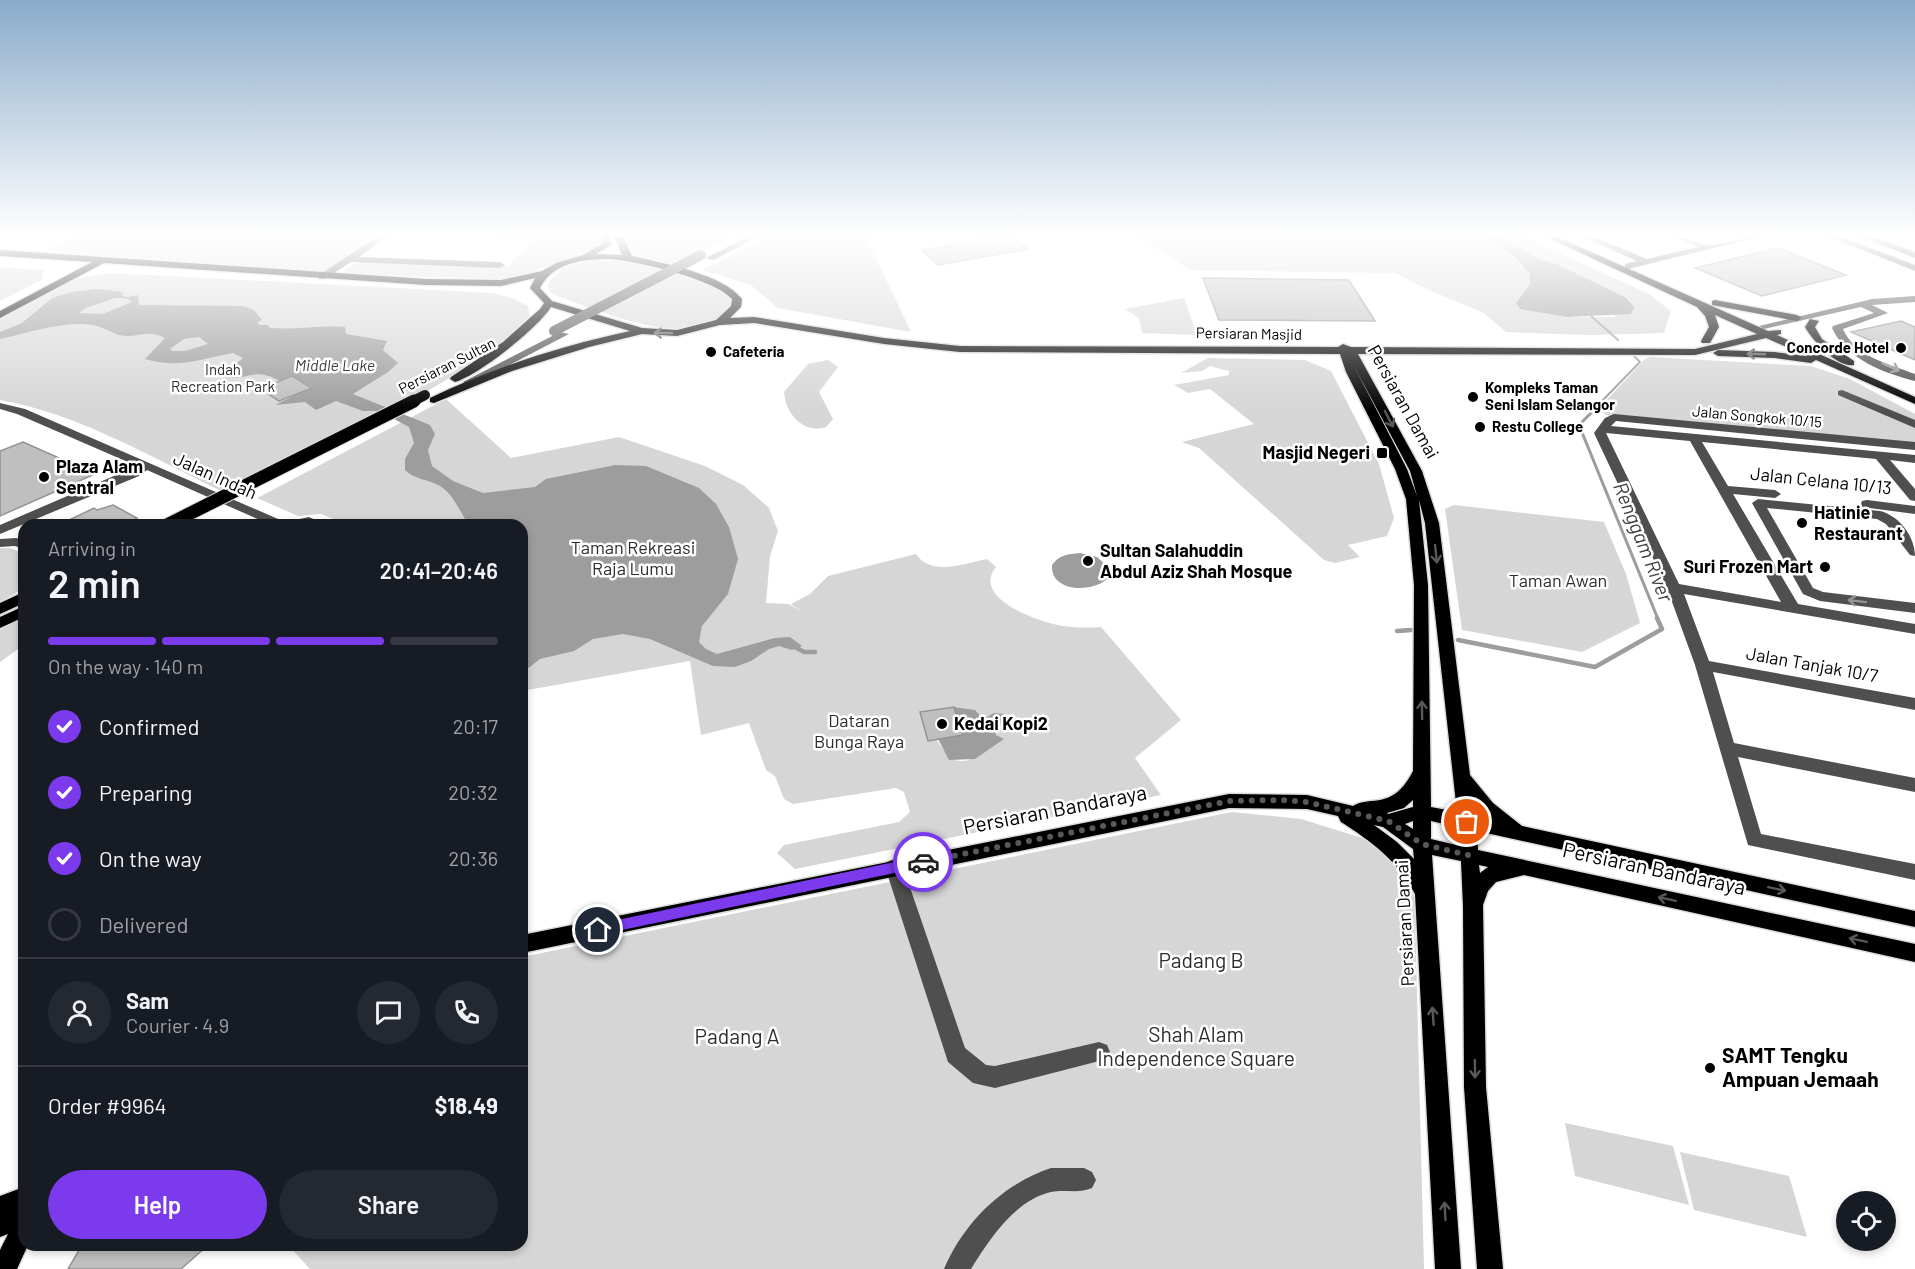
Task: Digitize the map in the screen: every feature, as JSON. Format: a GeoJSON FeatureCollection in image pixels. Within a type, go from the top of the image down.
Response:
{"type":"FeatureCollection","features":[{"type":"Feature","properties":{"kind":"main road"},"geometry":{"type":"LineString","coordinates":[[0,308],[28,294]]}},
{"type":"Feature","properties":{"kind":"main road"},"geometry":{"type":"LineString","coordinates":[[0,315],[39,294]]}},
{"type":"Feature","properties":{"kind":"main road"},"geometry":{"type":"LineString","coordinates":[[532,294],[549,303],[641,331]]}},
{"type":"Feature","properties":{"kind":"main road","name":"Persiaran Masjid"},"geometry":{"type":"LineString","coordinates":[[735,294],[745,304],[769,315],[850,329],[962,340],[1245,342],[1695,352],[1766,330]]}},
{"type":"Feature","properties":{"kind":"main road"},"geometry":{"type":"LineString","coordinates":[[1684,294],[1854,370],[1915,401]]}},
{"type":"Feature","properties":{"kind":"main road"},"geometry":{"type":"LineString","coordinates":[[1687,294],[1705,303],[1797,318]]}},
{"type":"Feature","properties":{"kind":"main road"},"geometry":{"type":"LineString","coordinates":[[470,377],[538,320],[549,303]]}},
{"type":"Feature","properties":{"kind":"main road"},"geometry":{"type":"LineString","coordinates":[[1705,303],[1713,327],[1706,341]]}},
{"type":"Feature","properties":{"kind":"main road"},"geometry":{"type":"LineString","coordinates":[[720,322],[745,304]]}},
{"type":"Feature","properties":{"kind":"main road","name":"Persiaran Masjid"},"geometry":{"type":"LineString","coordinates":[[641,331],[677,333],[720,322],[754,320],[884,341],[960,349],[1297,350],[1399,346],[1671,346],[1766,330]]}},
{"type":"Feature","properties":{"kind":"main road"},"geometry":{"type":"LineString","coordinates":[[1814,321],[1810,327],[1813,336],[1854,370]]}},
{"type":"Feature","properties":{"kind":"main road"},"geometry":{"type":"LineString","coordinates":[[470,377],[589,342],[641,331]]}},
{"type":"Feature","properties":{"kind":"main road"},"geometry":{"type":"LineString","coordinates":[[1245,342],[1332,344],[1346,349]]}},
{"type":"Feature","properties":{"kind":"main road"},"geometry":{"type":"LineString","coordinates":[[1297,350],[1328,357],[1356,370],[1371,357],[1399,346]]}},
{"type":"Feature","properties":{"kind":"main road","name":"Persiaran Damai"},"geometry":{"type":"LineString","coordinates":[[1346,349],[1342,353],[1356,370],[1401,469],[1432,523],[1467,822],[1473,906],[1475,1087],[1490,1269]]}},
{"type":"Feature","properties":{"kind":"main road"},"geometry":{"type":"LineString","coordinates":[[1695,352],[1793,357],[1854,370],[1915,393]]}},
{"type":"Feature","properties":{"kind":"main road","name":"Persiaran Sultan"},"geometry":{"type":"LineString","coordinates":[[179,519],[470,377]]}},
{"type":"Feature","properties":{"kind":"main road","name":"Persiaran Sultan"},"geometry":{"type":"LineString","coordinates":[[200,519],[430,397]]}},
{"type":"Feature","properties":{"kind":"main road","name":"Persiaran Damai"},"geometry":{"type":"LineString","coordinates":[[1419,498],[1422,844],[1448,1269]]}},
{"type":"Feature","properties":{"kind":"main road"},"geometry":{"type":"LineString","coordinates":[[0,609],[18,600]]}},
{"type":"Feature","properties":{"kind":"main road"},"geometry":{"type":"LineString","coordinates":[[0,623],[18,614]]}},
{"type":"Feature","properties":{"kind":"main road"},"geometry":{"type":"LineString","coordinates":[[1461,767],[1475,798],[1483,807],[1514,828],[1535,836]]}},
{"type":"Feature","properties":{"kind":"main road"},"geometry":{"type":"LineString","coordinates":[[1336,810],[1387,808],[1398,804],[1413,788],[1423,769]]}},
{"type":"Feature","properties":{"kind":"main road","name":"Persiaran Bandaraya"},"geometry":{"type":"LineString","coordinates":[[528,943],[1229,801],[1298,801],[1388,821],[1422,844],[1915,953]]}},
{"type":"Feature","properties":{"kind":"main road"},"geometry":{"type":"LineString","coordinates":[[1336,810],[1382,839],[1398,853],[1417,875],[1425,892]]}},
{"type":"Feature","properties":{"kind":"main road","name":"Persiaran Bandaraya"},"geometry":{"type":"LineString","coordinates":[[1388,821],[1422,812],[1915,919]]}},
{"type":"Feature","properties":{"kind":"main road"},"geometry":{"type":"LineString","coordinates":[[1473,906],[1478,887],[1493,873],[1505,869],[1544,871]]}},
{"type":"Feature","properties":{"kind":"main road"},"geometry":{"type":"LineString","coordinates":[[0,1208],[18,1201]]}},
{"type":"Feature","properties":{"kind":"main road"},"geometry":{"type":"LineString","coordinates":[[0,1225],[18,1212]]}},
{"type":"Feature","properties":{"kind":"main road"},"geometry":{"type":"LineString","coordinates":[[4,1269],[18,1239]]}},
{"type":"Feature","properties":{"kind":"street","name":"Persiaran Sultan"},"geometry":{"type":"LineString","coordinates":[[470,377],[633,294]]}},
{"type":"Feature","properties":{"kind":"street"},"geometry":{"type":"LineString","coordinates":[[1766,330],[1797,318],[1866,306],[1915,301]]}},
{"type":"Feature","properties":{"kind":"street"},"geometry":{"type":"LineString","coordinates":[[1766,330],[1814,321],[1866,306],[1883,313],[1836,328],[1840,340],[1850,349],[1915,378]]}},
{"type":"Feature","properties":{"kind":"street"},"geometry":{"type":"LineString","coordinates":[[1842,393],[1915,424]]}},
{"type":"Feature","properties":{"kind":"street","name":"Jalan Indah"},"geometry":{"type":"LineString","coordinates":[[0,406],[21,411],[245,519]]}},
{"type":"Feature","properties":{"kind":"street","name":"Jalan Indah"},"geometry":{"type":"LineString","coordinates":[[0,411],[267,519]]}},
{"type":"Feature","properties":{"kind":"street","name":"Jalan Songkok 10/15"},"geometry":{"type":"LineString","coordinates":[[1603,429],[1614,417],[1915,446]]}},
{"type":"Feature","properties":{"kind":"street"},"geometry":{"type":"LineString","coordinates":[[1915,459],[1603,429],[1601,437],[1674,588],[1703,665],[1754,840],[1915,872]]}},
{"type":"Feature","properties":{"kind":"street"},"geometry":{"type":"LineString","coordinates":[[1694,438],[1793,609]]}},
{"type":"Feature","properties":{"kind":"street"},"geometry":{"type":"LineString","coordinates":[[1880,456],[1913,508]]}},
{"type":"Feature","properties":{"kind":"street"},"geometry":{"type":"LineString","coordinates":[[25,519],[141,469]]}},
{"type":"Feature","properties":{"kind":"street","name":"Jalan Celana 10/13"},"geometry":{"type":"LineString","coordinates":[[1724,489],[1913,508]]}},
{"type":"Feature","properties":{"kind":"street"},"geometry":{"type":"LineString","coordinates":[[41,519],[68,500]]}},
{"type":"Feature","properties":{"kind":"street"},"geometry":{"type":"LineString","coordinates":[[1915,552],[1910,539],[1891,520],[1880,515],[1759,502],[1791,562],[1813,594],[1915,608]]}},
{"type":"Feature","properties":{"kind":"street"},"geometry":{"type":"LineString","coordinates":[[0,530],[18,522]]}},
{"type":"Feature","properties":{"kind":"street"},"geometry":{"type":"LineString","coordinates":[[1748,530],[1774,533]]}},
{"type":"Feature","properties":{"kind":"street"},"geometry":{"type":"LineString","coordinates":[[0,543],[18,544]]}},
{"type":"Feature","properties":{"kind":"street"},"geometry":{"type":"LineString","coordinates":[[1764,559],[1791,562]]}},
{"type":"Feature","properties":{"kind":"street"},"geometry":{"type":"LineString","coordinates":[[1674,588],[1915,629]]}},
{"type":"Feature","properties":{"kind":"street","name":"Jalan Tanjak 10/7"},"geometry":{"type":"LineString","coordinates":[[1703,665],[1915,704]]}},
{"type":"Feature","properties":{"kind":"street"},"geometry":{"type":"LineString","coordinates":[[1727,748],[1915,785]]}},
{"type":"Feature","properties":{"kind":"street"},"geometry":{"type":"LineString","coordinates":[[894,867],[956,1055],[981,1075],[995,1077],[1100,1052]]}},
{"type":"Feature","properties":{"kind":"street"},"geometry":{"type":"LineString","coordinates":[[957,1269],[991,1222],[1014,1198],[1048,1180],[1084,1180]]}},
{"type":"Feature","properties":{"kind":"green space"},"geometry":{"type":"Polygon","coordinates":[[[0,294],[13,294],[0,301],[0,294]]]}},
{"type":"Feature","properties":{"kind":"green space","name":"Indah Recreation Park"},"geometry":{"type":"Polygon","coordinates":[[[43,294],[497,294],[513,298],[528,306],[530,319],[497,346],[423,393],[383,415],[223,492],[86,426],[58,415],[0,400],[0,318],[43,294]]]}},
{"type":"Feature","properties":{"kind":"green space"},"geometry":{"type":"Polygon","coordinates":[[[554,294],[731,294],[734,302],[719,318],[699,327],[676,329],[650,326],[624,319],[554,294]]]}},
{"type":"Feature","properties":{"kind":"green space"},"geometry":{"type":"Polygon","coordinates":[[[762,294],[893,294],[911,332],[778,308],[762,294]]]}},
{"type":"Feature","properties":{"kind":"green space"},"geometry":{"type":"Polygon","coordinates":[[[1439,294],[1522,294],[1516,303],[1520,309],[1567,317],[1616,317],[1597,294],[1649,294],[1671,311],[1664,333],[1590,335],[1506,332],[1484,313],[1439,294]]]}},
{"type":"Feature","properties":{"kind":"green space"},"geometry":{"type":"Polygon","coordinates":[[[1184,298],[1197,335],[1142,333],[1139,318],[1125,309],[1184,298]]]}},
{"type":"Feature","properties":{"kind":"green space"},"geometry":{"type":"Polygon","coordinates":[[[1651,357],[1811,366],[1850,379],[1915,414],[1915,446],[1623,421],[1604,414],[1600,407],[1645,359],[1651,357]]]}},
{"type":"Feature","properties":{"kind":"green space"},"geometry":{"type":"Polygon","coordinates":[[[1208,358],[1305,360],[1331,371],[1379,464],[1394,518],[1387,536],[1348,545],[1360,557],[1335,563],[1324,560],[1199,448],[1182,442],[1254,424],[1210,389],[1188,393],[1174,385],[1229,375],[1229,371],[1210,366],[1202,371],[1181,373],[1208,358]]]}},
{"type":"Feature","properties":{"kind":"green space"},"geometry":{"type":"Polygon","coordinates":[[[828,360],[838,367],[819,392],[833,419],[826,427],[810,428],[803,425],[792,414],[784,392],[808,364],[828,360]]]}},
{"type":"Feature","properties":{"kind":"green space","name":"Taman Rekreasi Raja Lumu"},"geometry":{"type":"Polygon","coordinates":[[[446,399],[511,458],[619,437],[705,466],[743,485],[769,508],[778,531],[770,556],[766,603],[789,604],[802,612],[791,604],[810,594],[828,576],[916,554],[922,561],[940,567],[987,559],[996,567],[991,578],[992,589],[1010,606],[1036,619],[1058,625],[1080,628],[1101,627],[1181,720],[1135,758],[1161,795],[795,869],[777,853],[784,845],[899,822],[910,812],[904,792],[896,788],[793,804],[784,799],[775,776],[766,770],[749,723],[701,735],[690,661],[528,690],[528,519],[334,519],[321,514],[298,516],[257,498],[446,399]],[[954,707],[920,713],[945,752],[952,759],[961,761],[985,752],[1003,739],[996,735],[985,719],[974,712],[954,707]]]}},
{"type":"Feature","properties":{"kind":"green space","name":"Taman Awan"},"geometry":{"type":"Polygon","coordinates":[[[1454,505],[1604,522],[1626,574],[1640,623],[1582,652],[1462,630],[1445,509],[1454,505]]]}},
{"type":"Feature","properties":{"kind":"green space"},"geometry":{"type":"Polygon","coordinates":[[[0,548],[10,548],[18,551],[18,592],[0,602],[0,548]]]}},
{"type":"Feature","properties":{"kind":"green space"},"geometry":{"type":"Polygon","coordinates":[[[18,620],[18,649],[0,662],[0,630],[18,620]]]}},
{"type":"Feature","properties":{"kind":"green space","name":"Shah Alam Independence Square"},"geometry":{"type":"Polygon","coordinates":[[[1232,812],[1301,819],[1372,841],[1414,875],[1424,1269],[310,1269],[294,1251],[528,1251],[528,956],[1232,812]]]}},
{"type":"Feature","properties":{"kind":"green space"},"geometry":{"type":"Polygon","coordinates":[[[1565,1123],[1673,1146],[1689,1205],[1575,1176],[1565,1123]]]}},
{"type":"Feature","properties":{"kind":"green space"},"geometry":{"type":"Polygon","coordinates":[[[1680,1152],[1789,1176],[1807,1237],[1694,1210],[1680,1152]]]}},
{"type":"Feature","properties":{"kind":"water","name":"Middle Lake"},"geometry":{"type":"Polygon","coordinates":[[[65,294],[122,294],[127,297],[138,295],[139,305],[243,306],[254,310],[262,320],[257,322],[259,325],[267,325],[270,328],[345,327],[346,334],[387,341],[383,350],[398,363],[353,394],[430,425],[435,434],[428,450],[432,466],[453,481],[483,493],[535,487],[546,479],[615,465],[646,466],[699,488],[716,504],[729,527],[738,559],[728,594],[702,626],[699,642],[706,649],[717,654],[775,638],[790,637],[802,646],[792,650],[779,646],[769,649],[751,661],[735,667],[713,666],[650,639],[623,634],[593,639],[574,651],[540,659],[528,668],[528,519],[465,519],[445,489],[413,476],[405,470],[405,459],[414,443],[409,427],[379,411],[363,411],[336,401],[316,410],[305,402],[275,405],[312,387],[292,376],[280,381],[254,374],[236,378],[221,376],[243,358],[233,353],[179,363],[157,362],[145,359],[165,338],[152,334],[125,336],[85,324],[61,325],[0,339],[0,332],[22,323],[52,298],[65,294]],[[115,298],[86,308],[79,313],[103,314],[132,302],[126,298],[115,298]],[[199,337],[184,339],[170,349],[185,351],[208,344],[199,337]]]}},
{"type":"Feature","properties":{"kind":"water"},"geometry":{"type":"Polygon","coordinates":[[[1522,294],[1618,294],[1626,298],[1634,307],[1631,314],[1567,317],[1520,309],[1516,303],[1522,294]]]}},
{"type":"Feature","properties":{"kind":"water"},"geometry":{"type":"Polygon","coordinates":[[[1080,553],[1097,557],[1108,567],[1108,578],[1101,583],[1084,588],[1074,588],[1058,581],[1053,574],[1052,565],[1064,556],[1080,553]]]}},
{"type":"Feature","properties":{"kind":"water"},"geometry":{"type":"Polygon","coordinates":[[[954,707],[975,710],[983,719],[994,713],[1004,714],[1008,718],[1006,722],[993,727],[996,735],[1004,739],[975,759],[949,760],[938,739],[963,735],[954,707]]]}},
{"type":"Feature","properties":{"kind":"building"},"geometry":{"type":"Polygon","coordinates":[[[1209,294],[1358,294],[1375,321],[1219,320],[1209,294]]]}},
{"type":"Feature","properties":{"kind":"building","name":"Concorde Hotel"},"geometry":{"type":"Polygon","coordinates":[[[1901,321],[1915,327],[1915,360],[1851,332],[1901,321]]]}},
{"type":"Feature","properties":{"kind":"building"},"geometry":{"type":"Polygon","coordinates":[[[292,376],[312,388],[279,401],[260,389],[292,376]]]}},
{"type":"Feature","properties":{"kind":"building","name":"Plaza Alam Sentral"},"geometry":{"type":"Polygon","coordinates":[[[23,442],[95,474],[0,516],[0,451],[23,442]]]}},
{"type":"Feature","properties":{"kind":"building"},"geometry":{"type":"Polygon","coordinates":[[[113,505],[137,518],[71,519],[94,508],[97,510],[113,505]]]}},
{"type":"Feature","properties":{"kind":"building","name":"Kedai Kopi2"},"geometry":{"type":"Polygon","coordinates":[[[954,707],[963,735],[928,741],[920,712],[954,707]]]}},
{"type":"Feature","properties":{"kind":"building"},"geometry":{"type":"Polygon","coordinates":[[[78,1251],[201,1251],[181,1269],[68,1269],[78,1251]]]}},
{"type":"Feature","properties":{"kind":"waterway","name":"Renggam River"},"geometry":{"type":"LineString","coordinates":[[1591,316],[1618,340]]}},
{"type":"Feature","properties":{"kind":"waterway","name":"Renggam River"},"geometry":{"type":"LineString","coordinates":[[1601,402],[1640,362],[1632,354]]}},
{"type":"Feature","properties":{"kind":"waterway","name":"Renggam River"},"geometry":{"type":"LineString","coordinates":[[1603,401],[1579,425],[1658,619]]}},
{"type":"Feature","properties":{"kind":"waterway","name":"Renggam River"},"geometry":{"type":"LineString","coordinates":[[1458,640],[1595,667],[1662,629],[1657,618]]}},
{"type":"Feature","properties":{"kind":"waterway","name":"Renggam River"},"geometry":{"type":"LineString","coordinates":[[1397,631],[1411,630]]}},
{"type":"Feature","properties":{"kind":"waterway","name":"Renggam River"},"geometry":{"type":"LineString","coordinates":[[793,646],[804,652],[815,652]]}},
{"type":"Feature","properties":{"kind":"way so far"},"geometry":{"type":"LineString","coordinates":[[923,862],[1229,801],[1307,802],[1388,821],[1422,844],[1468,855],[1467,822]]}},
{"type":"Feature","properties":{"kind":"place","name":"Concorde Hotel"},"geometry":{"type":"Point","coordinates":[1901,348]}},
{"type":"Feature","properties":{"kind":"place","name":"Cafeteria"},"geometry":{"type":"Point","coordinates":[711,352]}},
{"type":"Feature","properties":{"kind":"place","name":"Kompleks Taman Seni Islam Selangor"},"geometry":{"type":"Point","coordinates":[1473,397]}},
{"type":"Feature","properties":{"kind":"place","name":"Restu College"},"geometry":{"type":"Point","coordinates":[1480,427]}},
{"type":"Feature","properties":{"kind":"place","name":"Masjid Negeri"},"geometry":{"type":"Point","coordinates":[1382,453]}},
{"type":"Feature","properties":{"kind":"place","name":"Plaza Alam Sentral"},"geometry":{"type":"Point","coordinates":[44,477]}},
{"type":"Feature","properties":{"kind":"place","name":"Hatinie Restaurant"},"geometry":{"type":"Point","coordinates":[1802,523]}},
{"type":"Feature","properties":{"kind":"place","name":"Sultan Salahuddin Abdul Aziz Shah Mosque"},"geometry":{"type":"Point","coordinates":[1088,561]}},
{"type":"Feature","properties":{"kind":"place","name":"Suri Frozen Mart"},"geometry":{"type":"Point","coordinates":[1825,567]}},
{"type":"Feature","properties":{"kind":"place","name":"Kedai Kopi2"},"geometry":{"type":"Point","coordinates":[942,724]}},
{"type":"Feature","properties":{"kind":"place","name":"SAMT Tengku Ampuan Jemaah"},"geometry":{"type":"Point","coordinates":[1710,1068]}},
{"type":"Feature","properties":{"kind":"route"},"geometry":{"type":"LineString","coordinates":[[598,930],[809,884],[923,862]]}},
{"type":"Feature","properties":{"kind":"park label","name":"Dataran Bunga Raya"},"geometry":{"type":"Point","coordinates":[859,731]}},
{"type":"Feature","properties":{"kind":"park label","name":"Padang B"},"geometry":{"type":"Point","coordinates":[1201,961]}},
{"type":"Feature","properties":{"kind":"park label","name":"Padang A"},"geometry":{"type":"Point","coordinates":[737,1037]}}]}
